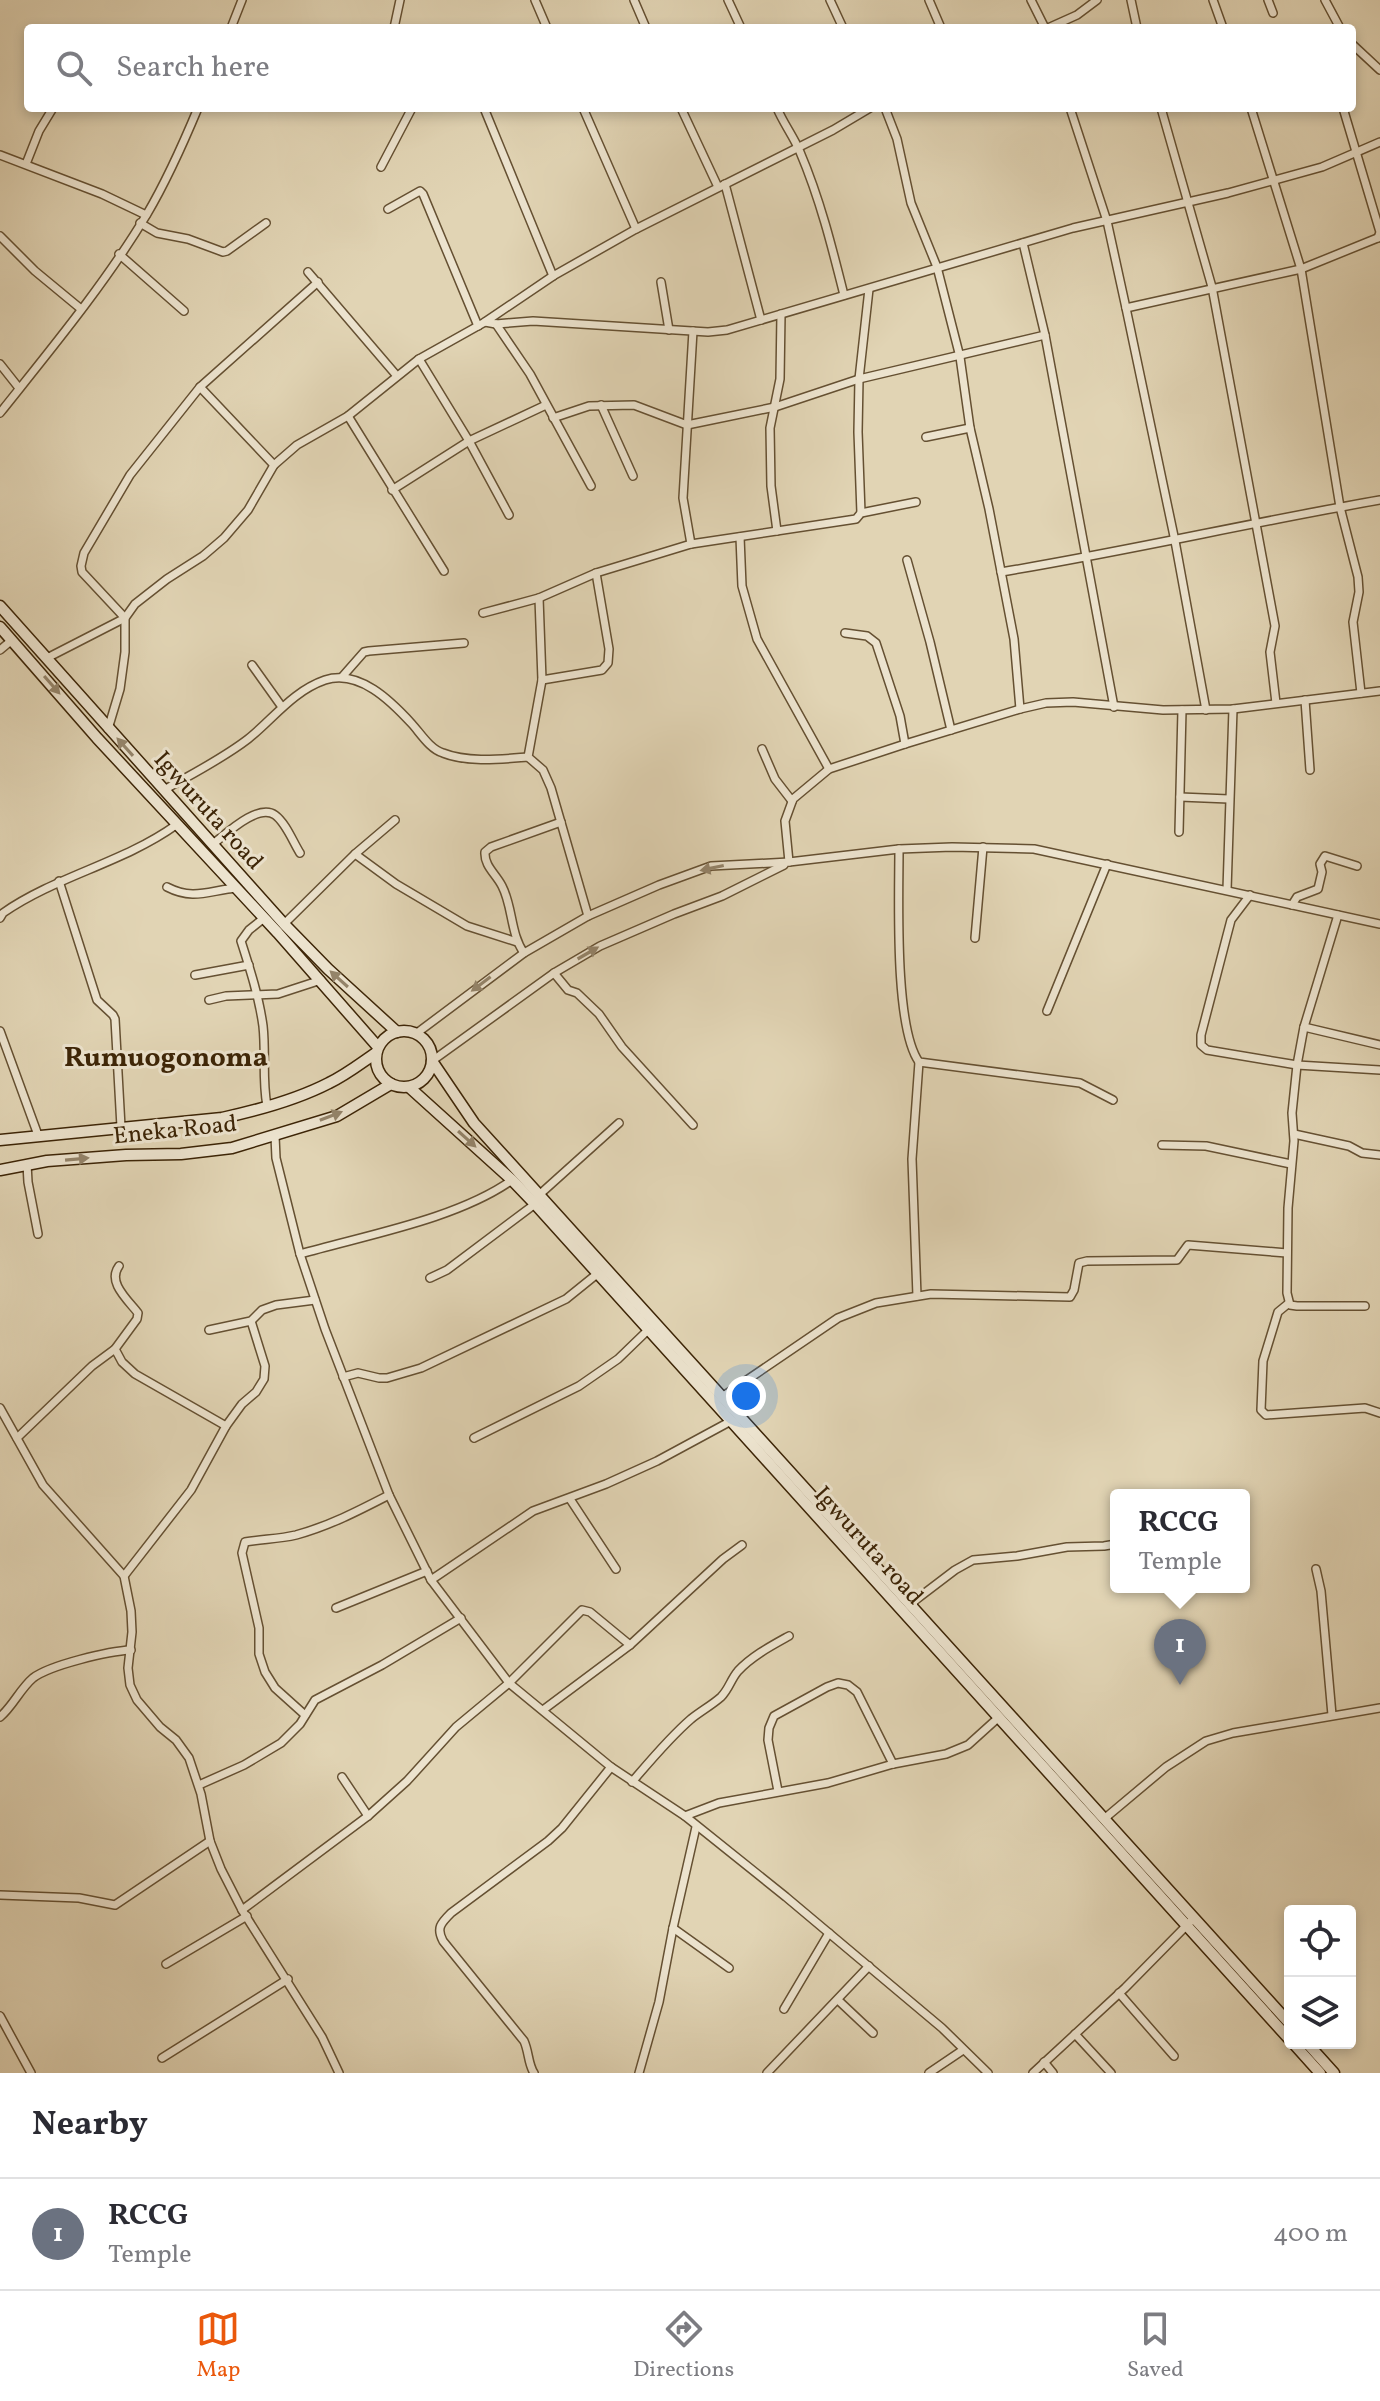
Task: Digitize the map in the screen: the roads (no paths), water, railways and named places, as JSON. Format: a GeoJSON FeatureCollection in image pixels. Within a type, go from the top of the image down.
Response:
{"type":"FeatureCollection","features":[{"type":"Feature","properties":{"kind":"main road","name":"Igwuruta road"},"geometry":{"type":"LineString","coordinates":[[0,606],[284,924],[397,1032]]}},
{"type":"Feature","properties":{"kind":"main road","name":"Igwuruta road"},"geometry":{"type":"LineString","coordinates":[[0,627],[176,825],[321,980],[377,1050]]}},
{"type":"Feature","properties":{"kind":"main road"},"geometry":{"type":"LineString","coordinates":[[397,1032],[417,1033],[427,1041],[431,1051],[432,1061],[425,1078],[409,1087],[391,1084],[381,1076],[376,1066],[377,1050],[384,1039],[397,1032]]}},
{"type":"Feature","properties":{"kind":"main road","name":"Eneka Road"},"geometry":{"type":"LineString","coordinates":[[0,1140],[222,1118],[300,1097],[331,1083],[377,1050]]}},
{"type":"Feature","properties":{"kind":"main road","name":"Igwuruta road"},"geometry":{"type":"LineString","coordinates":[[432,1061],[474,1123],[647,1331],[999,1717],[1284,2018]]}},
{"type":"Feature","properties":{"kind":"main road","name":"Eneka Road"},"geometry":{"type":"LineString","coordinates":[[0,1170],[27,1164],[232,1148],[337,1116],[391,1084]]}},
{"type":"Feature","properties":{"kind":"main road","name":"Igwuruta road"},"geometry":{"type":"LineString","coordinates":[[409,1087],[537,1199],[722,1397],[1104,1819],[1284,2033]]}},
{"type":"Feature","properties":{"kind":"main road","name":"Igwuruta road"},"geometry":{"type":"LineString","coordinates":[[1298,2049],[1320,2073]]}},
{"type":"Feature","properties":{"kind":"main road"},"geometry":{"type":"LineString","coordinates":[[1312,2049],[1334,2073]]}},
{"type":"Feature","properties":{"kind":"street"},"geometry":{"type":"LineString","coordinates":[[233,24],[242,0]]}},
{"type":"Feature","properties":{"kind":"street"},"geometry":{"type":"LineString","coordinates":[[395,24],[400,0]]}},
{"type":"Feature","properties":{"kind":"street"},"geometry":{"type":"LineString","coordinates":[[535,0],[545,24]]}},
{"type":"Feature","properties":{"kind":"street"},"geometry":{"type":"LineString","coordinates":[[634,0],[644,24]]}},
{"type":"Feature","properties":{"kind":"street"},"geometry":{"type":"LineString","coordinates":[[728,0],[739,24]]}},
{"type":"Feature","properties":{"kind":"street"},"geometry":{"type":"LineString","coordinates":[[830,0],[841,24]]}},
{"type":"Feature","properties":{"kind":"street"},"geometry":{"type":"LineString","coordinates":[[929,0],[939,24]]}},
{"type":"Feature","properties":{"kind":"street"},"geometry":{"type":"LineString","coordinates":[[1031,0],[1045,24]]}},
{"type":"Feature","properties":{"kind":"street"},"geometry":{"type":"LineString","coordinates":[[1056,24],[1077,15],[1097,0]]}},
{"type":"Feature","properties":{"kind":"street"},"geometry":{"type":"LineString","coordinates":[[1131,0],[1136,24]]}},
{"type":"Feature","properties":{"kind":"street"},"geometry":{"type":"LineString","coordinates":[[1213,0],[1222,24]]}},
{"type":"Feature","properties":{"kind":"street"},"geometry":{"type":"LineString","coordinates":[[1268,0],[1273,13]]}},
{"type":"Feature","properties":{"kind":"street"},"geometry":{"type":"LineString","coordinates":[[1325,0],[1338,24]]}},
{"type":"Feature","properties":{"kind":"street"},"geometry":{"type":"LineString","coordinates":[[1356,48],[1380,70]]}},
{"type":"Feature","properties":{"kind":"street"},"geometry":{"type":"LineString","coordinates":[[26,164],[51,112]]}},
{"type":"Feature","properties":{"kind":"street"},"geometry":{"type":"LineString","coordinates":[[0,413],[81,309],[146,215],[178,155],[196,112]]}},
{"type":"Feature","properties":{"kind":"street"},"geometry":{"type":"LineString","coordinates":[[381,167],[410,112]]}},
{"type":"Feature","properties":{"kind":"street"},"geometry":{"type":"LineString","coordinates":[[486,112],[553,276]]}},
{"type":"Feature","properties":{"kind":"street"},"geometry":{"type":"LineString","coordinates":[[585,112],[636,229]]}},
{"type":"Feature","properties":{"kind":"street"},"geometry":{"type":"LineString","coordinates":[[683,112],[722,185],[761,320]]}},
{"type":"Feature","properties":{"kind":"street"},"geometry":{"type":"LineString","coordinates":[[779,112],[798,147],[825,218],[844,295]]}},
{"type":"Feature","properties":{"kind":"street"},"geometry":{"type":"LineString","coordinates":[[47,658],[125,618],[135,604],[203,556],[224,538],[248,510],[274,465],[312,435],[348,416],[419,359],[636,229],[863,112]]}},
{"type":"Feature","properties":{"kind":"street"},"geometry":{"type":"LineString","coordinates":[[887,112],[897,139],[911,203],[937,267],[960,357],[970,428],[1014,639],[1020,709]]}},
{"type":"Feature","properties":{"kind":"street"},"geometry":{"type":"LineString","coordinates":[[1071,112],[1107,221],[1175,541],[1206,710]]}},
{"type":"Feature","properties":{"kind":"street"},"geometry":{"type":"LineString","coordinates":[[1162,112],[1212,287],[1275,626],[1270,652],[1276,703]]}},
{"type":"Feature","properties":{"kind":"street"},"geometry":{"type":"LineString","coordinates":[[1252,112],[1301,269],[1340,507],[1358,577],[1359,592],[1353,622],[1361,693]]}},
{"type":"Feature","properties":{"kind":"street"},"geometry":{"type":"LineString","coordinates":[[1126,308],[1301,269],[1379,238],[1380,232],[1344,112]]}},
{"type":"Feature","properties":{"kind":"street"},"geometry":{"type":"LineString","coordinates":[[481,324],[533,321],[669,330],[727,330],[1023,243],[1322,167],[1380,142]]}},
{"type":"Feature","properties":{"kind":"street"},"geometry":{"type":"LineString","coordinates":[[0,155],[102,194],[146,215]]}},
{"type":"Feature","properties":{"kind":"street"},"geometry":{"type":"LineString","coordinates":[[388,209],[415,193],[420,191],[423,194],[481,324]]}},
{"type":"Feature","properties":{"kind":"street"},"geometry":{"type":"LineString","coordinates":[[140,223],[157,233],[188,239],[223,252],[266,223]]}},
{"type":"Feature","properties":{"kind":"street"},"geometry":{"type":"LineString","coordinates":[[0,236],[35,271],[81,309]]}},
{"type":"Feature","properties":{"kind":"street"},"geometry":{"type":"LineString","coordinates":[[1023,243],[1045,335],[1114,707]]}},
{"type":"Feature","properties":{"kind":"street"},"geometry":{"type":"LineString","coordinates":[[119,254],[184,311]]}},
{"type":"Feature","properties":{"kind":"street"},"geometry":{"type":"LineString","coordinates":[[308,272],[397,376]]}},
{"type":"Feature","properties":{"kind":"street"},"geometry":{"type":"LineString","coordinates":[[108,729],[120,689],[125,618],[82,572],[84,553],[130,475],[200,387],[318,282]]}},
{"type":"Feature","properties":{"kind":"street"},"geometry":{"type":"LineString","coordinates":[[661,282],[669,330]]}},
{"type":"Feature","properties":{"kind":"street"},"geometry":{"type":"LineString","coordinates":[[861,513],[859,379],[869,289]]}},
{"type":"Feature","properties":{"kind":"street"},"geometry":{"type":"LineString","coordinates":[[777,531],[770,472],[770,428],[780,379],[781,314]]}},
{"type":"Feature","properties":{"kind":"street"},"geometry":{"type":"LineString","coordinates":[[496,324],[530,374],[591,486]]}},
{"type":"Feature","properties":{"kind":"street"},"geometry":{"type":"LineString","coordinates":[[691,544],[683,498],[693,331]]}},
{"type":"Feature","properties":{"kind":"street"},"geometry":{"type":"LineString","coordinates":[[553,418],[589,406],[634,405],[687,425],[775,407],[859,379],[1045,335]]}},
{"type":"Feature","properties":{"kind":"street"},"geometry":{"type":"LineString","coordinates":[[419,359],[509,515]]}},
{"type":"Feature","properties":{"kind":"street"},"geometry":{"type":"LineString","coordinates":[[0,364],[19,388]]}},
{"type":"Feature","properties":{"kind":"street"},"geometry":{"type":"LineString","coordinates":[[200,387],[274,465]]}},
{"type":"Feature","properties":{"kind":"street"},"geometry":{"type":"LineString","coordinates":[[392,490],[469,441],[546,405]]}},
{"type":"Feature","properties":{"kind":"street"},"geometry":{"type":"LineString","coordinates":[[601,405],[633,476]]}},
{"type":"Feature","properties":{"kind":"street"},"geometry":{"type":"LineString","coordinates":[[348,416],[444,571]]}},
{"type":"Feature","properties":{"kind":"street"},"geometry":{"type":"LineString","coordinates":[[926,437],[970,428]]}},
{"type":"Feature","properties":{"kind":"street"},"geometry":{"type":"LineString","coordinates":[[1001,572],[1380,500]]}},
{"type":"Feature","properties":{"kind":"street"},"geometry":{"type":"LineString","coordinates":[[483,613],[539,598],[596,573],[691,544],[856,519],[861,513],[916,502]]}},
{"type":"Feature","properties":{"kind":"street"},"geometry":{"type":"LineString","coordinates":[[740,537],[742,586],[757,639],[829,769]]}},
{"type":"Feature","properties":{"kind":"street"},"geometry":{"type":"LineString","coordinates":[[907,560],[951,730]]}},
{"type":"Feature","properties":{"kind":"street"},"geometry":{"type":"LineString","coordinates":[[542,680],[602,670],[608,663],[609,649],[596,573]]}},
{"type":"Feature","properties":{"kind":"street"},"geometry":{"type":"LineString","coordinates":[[528,757],[542,680],[539,598]]}},
{"type":"Feature","properties":{"kind":"street"},"geometry":{"type":"LineString","coordinates":[[845,633],[867,636],[876,643],[900,716],[905,744]]}},
{"type":"Feature","properties":{"kind":"street"},"geometry":{"type":"LineString","coordinates":[[0,650],[12,640]]}},
{"type":"Feature","properties":{"kind":"street"},"geometry":{"type":"LineString","coordinates":[[342,677],[364,652],[464,643]]}},
{"type":"Feature","properties":{"kind":"street"},"geometry":{"type":"LineString","coordinates":[[252,665],[282,707]]}},
{"type":"Feature","properties":{"kind":"street"},"geometry":{"type":"LineString","coordinates":[[164,790],[249,738],[304,690],[325,680],[342,677],[373,689],[392,702],[426,741],[442,753],[481,760],[528,757],[543,770],[588,916]]}},
{"type":"Feature","properties":{"kind":"street"},"geometry":{"type":"LineString","coordinates":[[789,862],[785,821],[792,801],[829,769],[1020,709],[1054,702],[1182,710],[1233,709],[1380,691]]}},
{"type":"Feature","properties":{"kind":"street"},"geometry":{"type":"LineString","coordinates":[[1305,700],[1310,770]]}},
{"type":"Feature","properties":{"kind":"street"},"geometry":{"type":"LineString","coordinates":[[1227,890],[1233,709]]}},
{"type":"Feature","properties":{"kind":"street"},"geometry":{"type":"LineString","coordinates":[[1179,832],[1182,710]]}},
{"type":"Feature","properties":{"kind":"street"},"geometry":{"type":"LineString","coordinates":[[762,749],[775,779],[792,801]]}},
{"type":"Feature","properties":{"kind":"street"},"geometry":{"type":"LineString","coordinates":[[1180,797],[1229,799]]}},
{"type":"Feature","properties":{"kind":"street"},"geometry":{"type":"LineString","coordinates":[[213,844],[251,816],[271,813],[277,817],[300,853]]}},
{"type":"Feature","properties":{"kind":"street"},"geometry":{"type":"LineString","coordinates":[[284,924],[355,854],[395,820]]}},
{"type":"Feature","properties":{"kind":"street"},"geometry":{"type":"LineString","coordinates":[[524,953],[517,942],[502,886],[484,859],[485,852],[491,847],[561,822]]}},
{"type":"Feature","properties":{"kind":"street"},"geometry":{"type":"LineString","coordinates":[[0,918],[11,907],[40,890],[109,860],[176,825]]}},
{"type":"Feature","properties":{"kind":"street"},"geometry":{"type":"LineString","coordinates":[[975,938],[983,847]]}},
{"type":"Feature","properties":{"kind":"street"},"geometry":{"type":"LineString","coordinates":[[899,849],[905,1021],[919,1062],[912,1159],[917,1296]]}},
{"type":"Feature","properties":{"kind":"street"},"geometry":{"type":"LineString","coordinates":[[417,1033],[524,953],[588,916],[711,866],[789,862],[899,849],[1034,849],[1380,924]]}},
{"type":"Feature","properties":{"kind":"street"},"geometry":{"type":"LineString","coordinates":[[355,854],[385,877],[467,926],[517,942]]}},
{"type":"Feature","properties":{"kind":"street"},"geometry":{"type":"LineString","coordinates":[[1292,905],[1297,897],[1318,889],[1322,872],[1320,864],[1325,856],[1357,866]]}},
{"type":"Feature","properties":{"kind":"street"},"geometry":{"type":"LineString","coordinates":[[432,1061],[554,973],[600,946],[722,896],[789,862]]}},
{"type":"Feature","properties":{"kind":"street"},"geometry":{"type":"LineString","coordinates":[[1047,1011],[1107,864]]}},
{"type":"Feature","properties":{"kind":"street"},"geometry":{"type":"LineString","coordinates":[[59,881],[97,1000],[115,1019],[121,1127]]}},
{"type":"Feature","properties":{"kind":"street"},"geometry":{"type":"LineString","coordinates":[[167,887],[179,893],[196,895],[237,888]]}},
{"type":"Feature","properties":{"kind":"street"},"geometry":{"type":"LineString","coordinates":[[1250,895],[1231,920],[1201,1045],[1207,1050],[1297,1065],[1380,1070]]}},
{"type":"Feature","properties":{"kind":"street"},"geometry":{"type":"LineString","coordinates":[[1289,1303],[1287,1253],[1294,1134],[1292,1113],[1297,1065],[1304,1027],[1338,915]]}},
{"type":"Feature","properties":{"kind":"street"},"geometry":{"type":"LineString","coordinates":[[264,918],[241,941],[263,1029],[267,1106]]}},
{"type":"Feature","properties":{"kind":"street"},"geometry":{"type":"LineString","coordinates":[[195,975],[249,965]]}},
{"type":"Feature","properties":{"kind":"street"},"geometry":{"type":"LineString","coordinates":[[554,973],[568,990],[577,993],[599,1014],[622,1047],[693,1125]]}},
{"type":"Feature","properties":{"kind":"street"},"geometry":{"type":"LineString","coordinates":[[209,1000],[226,996],[278,994],[321,980]]}},
{"type":"Feature","properties":{"kind":"street"},"geometry":{"type":"LineString","coordinates":[[1304,1027],[1380,1045]]}},
{"type":"Feature","properties":{"kind":"street"},"geometry":{"type":"LineString","coordinates":[[0,1031],[38,1135]]}},
{"type":"Feature","properties":{"kind":"street"},"geometry":{"type":"LineString","coordinates":[[919,1062],[1080,1083],[1113,1100]]}},
{"type":"Feature","properties":{"kind":"street"},"geometry":{"type":"LineString","coordinates":[[430,1278],[447,1270],[537,1199],[619,1123]]}},
{"type":"Feature","properties":{"kind":"street"},"geometry":{"type":"LineString","coordinates":[[1294,1134],[1380,1155]]}},
{"type":"Feature","properties":{"kind":"street"},"geometry":{"type":"LineString","coordinates":[[275,1136],[276,1158],[300,1254],[389,1495],[431,1580],[509,1683],[611,1767],[685,1816],[829,1933],[942,2028],[988,2073]]}},
{"type":"Feature","properties":{"kind":"street"},"geometry":{"type":"LineString","coordinates":[[1162,1145],[1206,1146],[1291,1164]]}},
{"type":"Feature","properties":{"kind":"street"},"geometry":{"type":"LineString","coordinates":[[27,1164],[38,1234]]}},
{"type":"Feature","properties":{"kind":"street"},"geometry":{"type":"LineString","coordinates":[[300,1254],[452,1210],[489,1196],[512,1180]]}},
{"type":"Feature","properties":{"kind":"street"},"geometry":{"type":"LineString","coordinates":[[722,1397],[838,1318],[876,1303],[931,1294],[1070,1297],[1079,1263],[1177,1260],[1188,1245],[1287,1253]]}},
{"type":"Feature","properties":{"kind":"street"},"geometry":{"type":"LineString","coordinates":[[17,1438],[92,1366],[115,1349],[137,1319],[138,1313],[114,1280],[119,1266]]}},
{"type":"Feature","properties":{"kind":"street"},"geometry":{"type":"LineString","coordinates":[[343,1377],[358,1373],[387,1378],[421,1368],[566,1299],[597,1274]]}},
{"type":"Feature","properties":{"kind":"street"},"geometry":{"type":"LineString","coordinates":[[209,1330],[251,1321],[262,1310],[276,1305],[315,1300]]}},
{"type":"Feature","properties":{"kind":"street"},"geometry":{"type":"LineString","coordinates":[[1289,1303],[1297,1306],[1365,1306]]}},
{"type":"Feature","properties":{"kind":"street"},"geometry":{"type":"LineString","coordinates":[[1289,1303],[1278,1312],[1263,1361],[1261,1410],[1266,1415],[1365,1408],[1380,1413]]}},
{"type":"Feature","properties":{"kind":"street"},"geometry":{"type":"LineString","coordinates":[[124,1576],[191,1490],[226,1426],[264,1379],[265,1366],[251,1321]]}},
{"type":"Feature","properties":{"kind":"street"},"geometry":{"type":"LineString","coordinates":[[474,1438],[579,1386],[618,1359],[647,1331]]}},
{"type":"Feature","properties":{"kind":"street"},"geometry":{"type":"LineString","coordinates":[[115,1349],[122,1362],[135,1374],[226,1426]]}},
{"type":"Feature","properties":{"kind":"street"},"geometry":{"type":"LineString","coordinates":[[0,1408],[43,1485],[124,1576],[131,1611],[130,1685],[160,1727],[176,1740],[189,1758],[199,1785],[210,1841],[221,1869],[244,1913],[322,2037],[339,2073]]}},
{"type":"Feature","properties":{"kind":"street"},"geometry":{"type":"LineString","coordinates":[[431,1580],[533,1511],[570,1499],[657,1461],[731,1421]]}},
{"type":"Feature","properties":{"kind":"street"},"geometry":{"type":"LineString","coordinates":[[305,1715],[275,1688],[265,1672],[259,1654],[259,1628],[242,1553],[243,1545],[245,1542],[277,1539],[314,1530],[339,1521],[389,1495]]}},
{"type":"Feature","properties":{"kind":"street"},"geometry":{"type":"LineString","coordinates":[[570,1499],[616,1569]]}},
{"type":"Feature","properties":{"kind":"street"},"geometry":{"type":"LineString","coordinates":[[909,1605],[973,1560],[1017,1556],[1055,1548],[1110,1544]]}},
{"type":"Feature","properties":{"kind":"street"},"geometry":{"type":"LineString","coordinates":[[543,1710],[630,1645],[742,1545]]}},
{"type":"Feature","properties":{"kind":"street"},"geometry":{"type":"LineString","coordinates":[[1316,1569],[1321,1591],[1332,1715]]}},
{"type":"Feature","properties":{"kind":"street"},"geometry":{"type":"LineString","coordinates":[[336,1608],[427,1571]]}},
{"type":"Feature","properties":{"kind":"street"},"geometry":{"type":"LineString","coordinates":[[166,1964],[244,1913],[368,1816],[407,1781],[456,1727],[509,1683],[582,1610],[590,1612],[630,1645]]}},
{"type":"Feature","properties":{"kind":"street"},"geometry":{"type":"LineString","coordinates":[[199,1785],[244,1765],[281,1743],[300,1724],[315,1700],[461,1618]]}},
{"type":"Feature","properties":{"kind":"street"},"geometry":{"type":"LineString","coordinates":[[632,1782],[665,1743],[727,1691],[740,1669],[789,1636]]}},
{"type":"Feature","properties":{"kind":"street"},"geometry":{"type":"LineString","coordinates":[[0,1717],[24,1688],[40,1675],[108,1651],[131,1650]]}},
{"type":"Feature","properties":{"kind":"street"},"geometry":{"type":"LineString","coordinates":[[778,1791],[768,1740],[774,1716],[838,1683],[848,1685],[857,1692],[893,1764]]}},
{"type":"Feature","properties":{"kind":"street"},"geometry":{"type":"LineString","coordinates":[[1104,1819],[1166,1767],[1206,1741],[1233,1733],[1380,1708]]}},
{"type":"Feature","properties":{"kind":"street"},"geometry":{"type":"LineString","coordinates":[[685,1816],[719,1803],[828,1783],[893,1764],[946,1754],[968,1745],[999,1717]]}},
{"type":"Feature","properties":{"kind":"street"},"geometry":{"type":"LineString","coordinates":[[534,2073],[524,2041],[443,1941],[439,1929],[451,1913],[562,1828],[611,1767]]}},
{"type":"Feature","properties":{"kind":"street"},"geometry":{"type":"LineString","coordinates":[[342,1777],[368,1816]]}},
{"type":"Feature","properties":{"kind":"street"},"geometry":{"type":"LineString","coordinates":[[639,2073],[659,2002],[696,1827]]}},
{"type":"Feature","properties":{"kind":"street"},"geometry":{"type":"LineString","coordinates":[[0,1895],[79,1898],[115,1905],[210,1841]]}},
{"type":"Feature","properties":{"kind":"street"},"geometry":{"type":"LineString","coordinates":[[1033,2073],[1190,1922]]}},
{"type":"Feature","properties":{"kind":"street"},"geometry":{"type":"LineString","coordinates":[[673,1928],[729,1968]]}},
{"type":"Feature","properties":{"kind":"street"},"geometry":{"type":"LineString","coordinates":[[784,2009],[829,1933]]}},
{"type":"Feature","properties":{"kind":"street"},"geometry":{"type":"LineString","coordinates":[[767,2073],[869,1966]]}},
{"type":"Feature","properties":{"kind":"street"},"geometry":{"type":"LineString","coordinates":[[162,2058],[288,1979]]}},
{"type":"Feature","properties":{"kind":"street"},"geometry":{"type":"LineString","coordinates":[[1119,1993],[1174,2056]]}},
{"type":"Feature","properties":{"kind":"street"},"geometry":{"type":"LineString","coordinates":[[838,2000],[873,2033]]}},
{"type":"Feature","properties":{"kind":"street"},"geometry":{"type":"LineString","coordinates":[[0,2019],[31,2073]]}},
{"type":"Feature","properties":{"kind":"street"},"geometry":{"type":"LineString","coordinates":[[1075,2034],[1111,2073]]}},
{"type":"Feature","properties":{"kind":"street"},"geometry":{"type":"LineString","coordinates":[[929,2073],[963,2050]]}},
{"type":"Feature","properties":{"kind":"street"},"geometry":{"type":"LineString","coordinates":[[1044,2062],[1053,2073]]}},
{"type":"Feature","properties":{"kind":"place","name":"RCCG"},"geometry":{"type":"Point","coordinates":[1180,1685]}},
{"type":"Feature","properties":{"kind":"district","name":"Rumuogonoma"},"geometry":{"type":"Point","coordinates":[166,1056]}}]}
